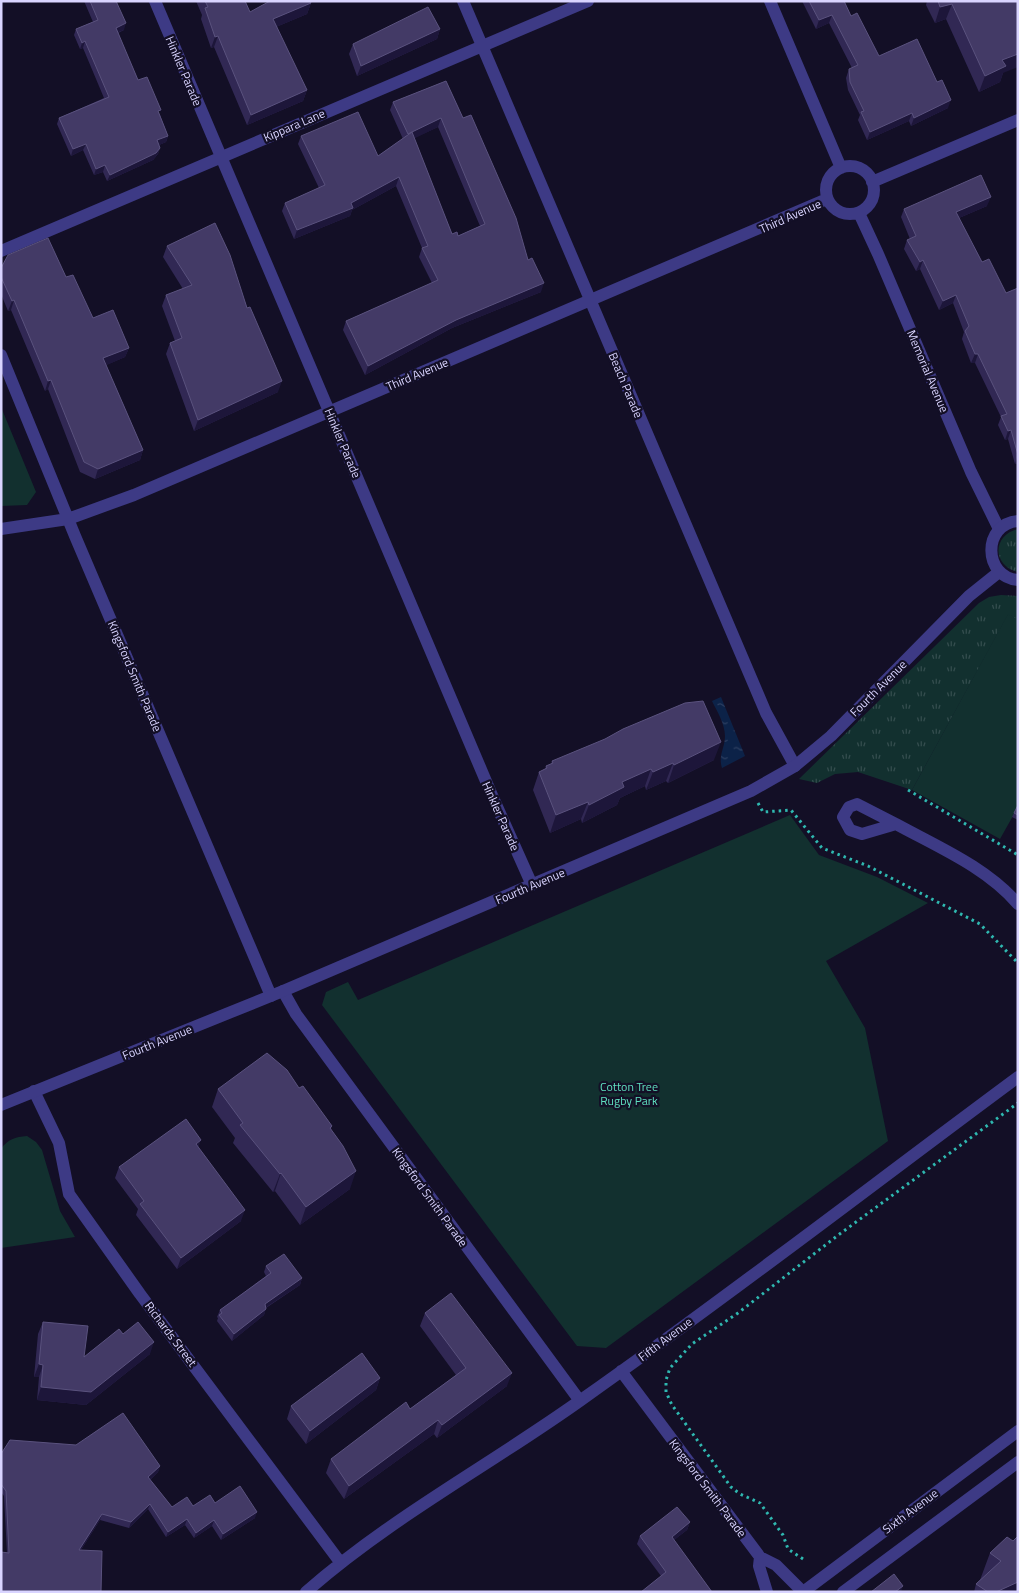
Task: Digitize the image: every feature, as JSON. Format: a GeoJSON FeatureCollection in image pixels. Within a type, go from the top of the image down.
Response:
{"type":"FeatureCollection","features":[{"type":"Feature","properties":{"kind":"street","name":"Hinkler Parade"},"geometry":{"type":"LineString","coordinates":[[155,1],[491,793],[532,885]]}},
{"type":"Feature","properties":{"kind":"street","name":"Beach Parade"},"geometry":{"type":"LineString","coordinates":[[463,1],[766,713],[795,766]]}},
{"type":"Feature","properties":{"kind":"street","name":"Kippara Lane"},"geometry":{"type":"LineString","coordinates":[[1,251],[588,1]]}},
{"type":"Feature","properties":{"kind":"street"},"geometry":{"type":"LineString","coordinates":[[770,1],[841,168]]}},
{"type":"Feature","properties":{"kind":"street"},"geometry":{"type":"LineString","coordinates":[[872,182],[1018,120]]}},
{"type":"Feature","properties":{"kind":"street"},"geometry":{"type":"LineString","coordinates":[[849,166],[863,170],[872,182],[874,189],[870,203],[859,213],[844,214],[831,206],[827,199],[826,184],[834,171],[841,168],[849,166]]}},
{"type":"Feature","properties":{"kind":"street","name":"Third Avenue"},"geometry":{"type":"LineString","coordinates":[[1,529],[68,520],[134,495],[827,199]]}},
{"type":"Feature","properties":{"kind":"street","name":"Memorial Avenue"},"geometry":{"type":"LineString","coordinates":[[859,213],[971,472],[999,529]]}},
{"type":"Feature","properties":{"kind":"street","name":"Kingsford Smith Parade"},"geometry":{"type":"LineString","coordinates":[[1,356],[68,520],[277,994],[296,1014],[580,1401]]}},
{"type":"Feature","properties":{"kind":"street"},"geometry":{"type":"LineString","coordinates":[[1018,521],[1006,524],[999,529],[990,546],[993,564],[999,572],[1006,577],[1018,580]]}},
{"type":"Feature","properties":{"kind":"street","name":"Fourth Avenue"},"geometry":{"type":"LineString","coordinates":[[1,1105],[277,994],[752,792],[795,766],[831,736],[968,596],[999,572]]}},
{"type":"Feature","properties":{"kind":"street"},"geometry":{"type":"LineString","coordinates":[[896,824],[970,864],[989,877],[1018,904]]}},
{"type":"Feature","properties":{"kind":"street","name":"Fifth Avenue"},"geometry":{"type":"LineString","coordinates":[[306,1592],[340,1562],[580,1401],[1018,1077]]}},
{"type":"Feature","properties":{"kind":"street","name":"Richards Street"},"geometry":{"type":"LineString","coordinates":[[34,1091],[59,1143],[69,1194],[134,1286],[340,1562]]}},
{"type":"Feature","properties":{"kind":"street","name":"Kingsford Smith Parade"},"geometry":{"type":"LineString","coordinates":[[621,1371],[760,1557],[776,1565],[803,1592]]}},
{"type":"Feature","properties":{"kind":"street","name":"Sixth Avenue"},"geometry":{"type":"LineString","coordinates":[[803,1592],[1018,1431]]}},
{"type":"Feature","properties":{"kind":"street","name":"Sixth Avenue"},"geometry":{"type":"LineString","coordinates":[[843,1592],[1018,1462]]}},
{"type":"Feature","properties":{"kind":"street","name":"Kingsford Smith Parade"},"geometry":{"type":"LineString","coordinates":[[760,1557],[759,1566],[767,1592]]}},
{"type":"Feature","properties":{"kind":"path"},"geometry":{"type":"LineString","coordinates":[[908,790],[1018,855]]}},
{"type":"Feature","properties":{"kind":"path"},"geometry":{"type":"LineString","coordinates":[[752,792],[762,812],[791,810],[822,848],[868,866],[980,924],[993,935],[1018,963]]}},
{"type":"Feature","properties":{"kind":"path"},"geometry":{"type":"LineString","coordinates":[[803,1559],[788,1549],[783,1535],[760,1503],[731,1487],[672,1405],[666,1392],[670,1368],[692,1344],[738,1313],[837,1236],[1018,1103]]}},
{"type":"Feature","properties":{"kind":"green space"},"geometry":{"type":"Polygon","coordinates":[[[1,407],[36,492],[27,505],[1,506],[1,407]]]}},
{"type":"Feature","properties":{"kind":"green space"},"geometry":{"type":"Polygon","coordinates":[[[1018,529],[1018,572],[1009,569],[1003,564],[998,550],[1003,537],[1009,532],[1018,529]]]}},
{"type":"Feature","properties":{"kind":"green space"},"geometry":{"type":"Polygon","coordinates":[[[1001,595],[1018,596],[1018,620],[1008,615],[912,790],[858,772],[835,774],[817,783],[799,779],[979,603],[989,597],[1001,595]]]}},
{"type":"Feature","properties":{"kind":"green space"},"geometry":{"type":"Polygon","coordinates":[[[1008,614],[1018,620],[1018,807],[1000,839],[912,790],[1008,614]]]}},
{"type":"Feature","properties":{"kind":"green space","name":"Cotton Tree Rugby Park"},"geometry":{"type":"Polygon","coordinates":[[[790,815],[819,855],[877,877],[928,903],[826,961],[865,1028],[888,1141],[606,1348],[577,1346],[322,1005],[326,992],[348,982],[358,1000],[790,815]]]}},
{"type":"Feature","properties":{"kind":"green space"},"geometry":{"type":"Polygon","coordinates":[[[27,1136],[36,1142],[42,1150],[60,1211],[75,1237],[1,1248],[1,1149],[12,1139],[27,1136]]]}},
{"type":"Feature","properties":{"kind":"water"},"geometry":{"type":"Polygon","coordinates":[[[721,697],[745,756],[722,768],[721,755],[725,731],[712,701],[721,697]]]}},
{"type":"Feature","properties":{"kind":"building"},"geometry":{"type":"Polygon","coordinates":[[[90,1],[116,1],[126,23],[116,28],[138,80],[147,77],[161,110],[158,111],[168,136],[157,140],[160,148],[156,153],[110,175],[105,165],[96,169],[86,144],[73,149],[59,118],[109,97],[85,41],[82,43],[76,29],[98,20],[90,1]]]}},
{"type":"Feature","properties":{"kind":"building"},"geometry":{"type":"Polygon","coordinates":[[[205,1],[245,1],[250,12],[270,1],[310,1],[311,3],[273,19],[307,90],[251,115],[218,36],[215,37],[205,8],[208,7],[205,1]]]}},
{"type":"Feature","properties":{"kind":"building"},"geometry":{"type":"Polygon","coordinates":[[[809,1],[844,1],[851,16],[857,13],[879,56],[917,39],[937,82],[942,80],[951,100],[914,118],[912,113],[870,132],[861,112],[864,111],[850,82],[849,69],[858,65],[832,15],[819,20],[809,1]]]}},
{"type":"Feature","properties":{"kind":"building"},"geometry":{"type":"Polygon","coordinates":[[[938,1],[1018,1],[1018,54],[1002,60],[1006,66],[985,76],[952,4],[940,7],[938,1]]]}},
{"type":"Feature","properties":{"kind":"building"},"geometry":{"type":"Polygon","coordinates":[[[428,7],[440,29],[361,66],[353,44],[428,7]]]}},
{"type":"Feature","properties":{"kind":"building"},"geometry":{"type":"Polygon","coordinates":[[[446,81],[463,118],[471,115],[516,218],[528,260],[532,258],[544,283],[456,320],[368,366],[346,321],[438,280],[422,248],[428,246],[399,177],[351,203],[353,208],[297,230],[285,203],[325,185],[301,136],[358,112],[378,156],[412,132],[408,134],[393,102],[446,81]],[[441,118],[412,132],[452,234],[457,232],[458,236],[485,224],[441,118]]]}},
{"type":"Feature","properties":{"kind":"building"},"geometry":{"type":"Polygon","coordinates":[[[981,175],[991,197],[956,212],[982,262],[989,259],[1006,293],[1018,288],[1018,455],[1011,430],[1008,431],[1001,416],[1007,414],[965,331],[969,326],[956,295],[943,301],[923,260],[920,262],[907,240],[916,236],[904,209],[981,175]]]}},
{"type":"Feature","properties":{"kind":"building"},"geometry":{"type":"Polygon","coordinates":[[[215,223],[230,255],[247,308],[250,307],[282,381],[198,420],[170,343],[182,338],[166,295],[192,285],[167,246],[215,223]]]}},
{"type":"Feature","properties":{"kind":"building"},"geometry":{"type":"Polygon","coordinates":[[[48,238],[66,277],[73,275],[93,318],[113,310],[129,348],[103,358],[143,450],[98,469],[84,462],[51,380],[48,381],[14,300],[12,301],[1,277],[1,268],[8,255],[48,238]]]}},
{"type":"Feature","properties":{"kind":"building"},"geometry":{"type":"Polygon","coordinates":[[[703,701],[721,742],[674,765],[673,763],[653,772],[651,769],[622,782],[624,787],[589,805],[588,802],[556,815],[539,772],[553,763],[552,761],[685,703],[703,701]]]}},
{"type":"Feature","properties":{"kind":"building"},"geometry":{"type":"Polygon","coordinates":[[[1018,805],[1018,815],[1014,813],[1018,805]]]}},
{"type":"Feature","properties":{"kind":"building"},"geometry":{"type":"Polygon","coordinates":[[[267,1053],[287,1070],[299,1088],[303,1086],[332,1126],[330,1128],[343,1146],[356,1171],[306,1207],[281,1173],[240,1125],[243,1123],[218,1089],[267,1053]]]}},
{"type":"Feature","properties":{"kind":"building"},"geometry":{"type":"Polygon","coordinates":[[[186,1119],[201,1140],[196,1144],[245,1210],[181,1258],[140,1204],[144,1201],[119,1167],[186,1119]]]}},
{"type":"Feature","properties":{"kind":"building"},"geometry":{"type":"Polygon","coordinates":[[[284,1254],[302,1278],[265,1304],[266,1309],[234,1334],[219,1315],[222,1313],[220,1310],[271,1273],[266,1266],[284,1254]]]}},
{"type":"Feature","properties":{"kind":"building"},"geometry":{"type":"Polygon","coordinates":[[[451,1293],[512,1373],[442,1425],[438,1420],[349,1486],[331,1459],[406,1402],[410,1409],[466,1368],[425,1313],[451,1293]]]}},
{"type":"Feature","properties":{"kind":"building"},"geometry":{"type":"Polygon","coordinates":[[[43,1322],[88,1326],[84,1357],[119,1329],[123,1334],[138,1322],[154,1342],[91,1392],[41,1387],[43,1365],[39,1364],[43,1322]]]}},
{"type":"Feature","properties":{"kind":"building"},"geometry":{"type":"Polygon","coordinates":[[[362,1353],[380,1378],[310,1431],[291,1406],[362,1353]]]}},
{"type":"Feature","properties":{"kind":"building"},"geometry":{"type":"Polygon","coordinates":[[[123,1413],[160,1466],[148,1477],[172,1507],[187,1497],[193,1506],[210,1495],[215,1503],[240,1486],[257,1512],[223,1534],[214,1520],[196,1533],[187,1519],[168,1532],[150,1504],[131,1522],[102,1514],[79,1550],[102,1551],[101,1592],[1,1592],[1,1552],[9,1553],[6,1491],[1,1484],[1,1454],[10,1440],[76,1445],[123,1413]]]}},
{"type":"Feature","properties":{"kind":"building"},"geometry":{"type":"Polygon","coordinates":[[[677,1507],[690,1522],[672,1537],[712,1592],[641,1592],[666,1572],[640,1536],[677,1507]]]}},
{"type":"Feature","properties":{"kind":"building"},"geometry":{"type":"Polygon","coordinates":[[[1018,1536],[1018,1582],[996,1592],[988,1592],[976,1584],[1001,1561],[990,1553],[1007,1537],[1013,1541],[1018,1536]]]}},
{"type":"Feature","properties":{"kind":"building"},"geometry":{"type":"Polygon","coordinates":[[[894,1574],[903,1586],[895,1592],[871,1592],[894,1574]]]}}]}
